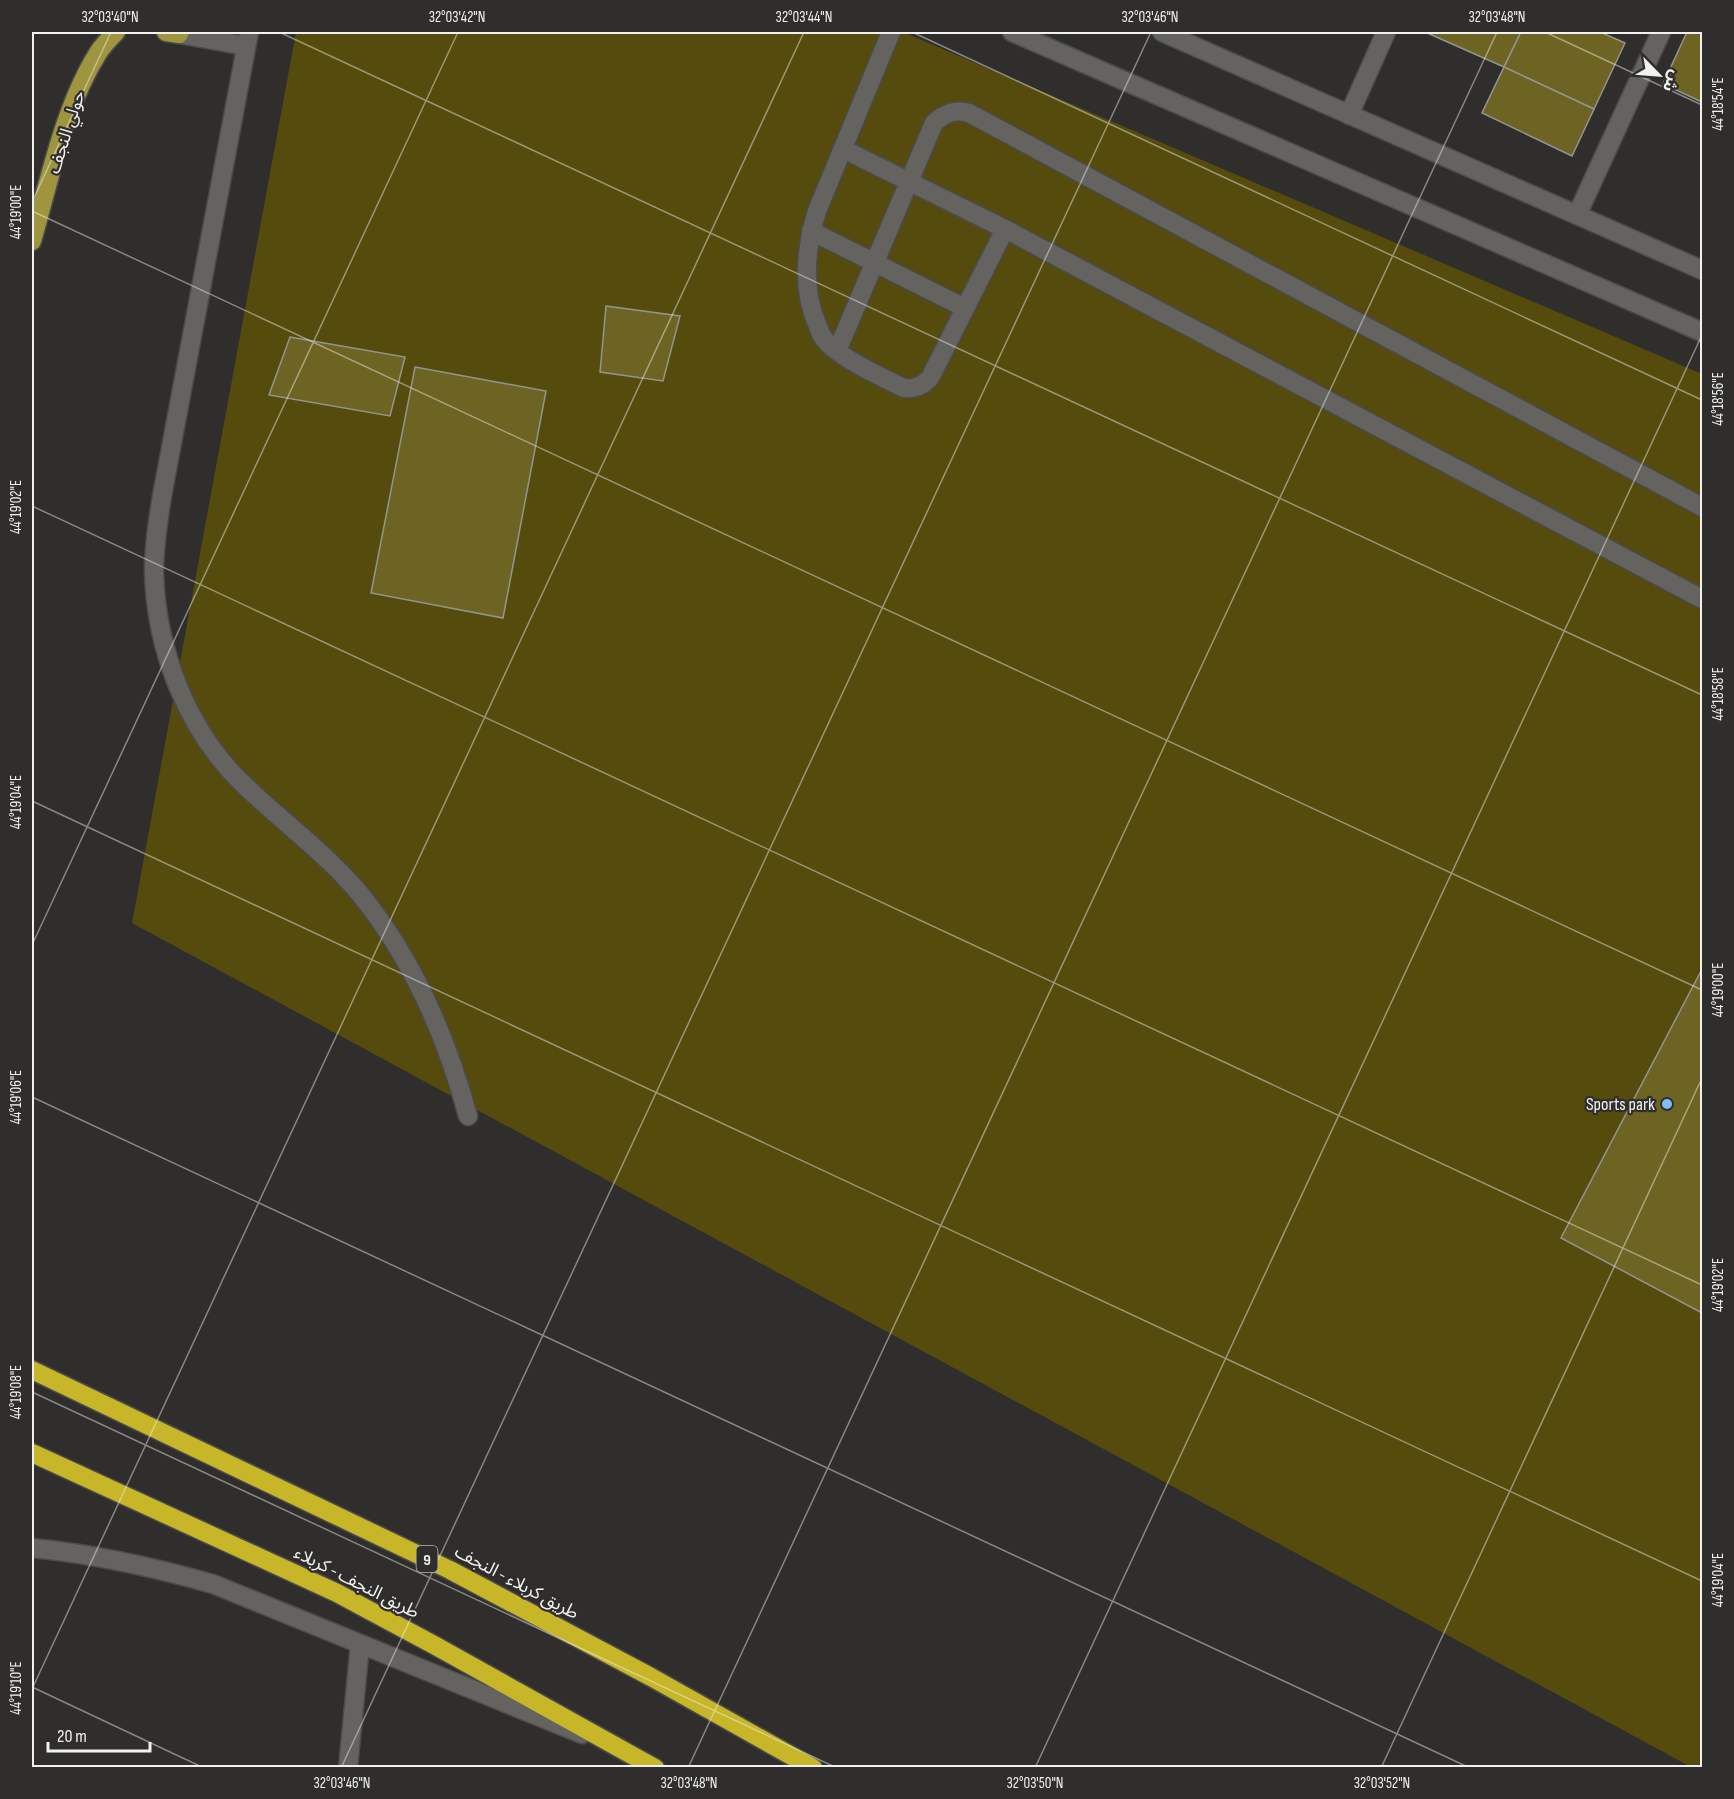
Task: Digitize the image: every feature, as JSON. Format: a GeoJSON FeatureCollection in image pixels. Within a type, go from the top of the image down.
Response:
{"type":"FeatureCollection","features":[{"type":"Feature","properties":{"kind":"highway","name":"طريق کربلاء - النجف"},"geometry":{"type":"LineString","coordinates":[[32,1370],[450,1570],[651,1677],[813,1767]]}},
{"type":"Feature","properties":{"kind":"highway","name":"طريق النجف - کربلاء"},"geometry":{"type":"LineString","coordinates":[[32,1453],[336,1593],[655,1767]]}},
{"type":"Feature","properties":{"kind":"main road","name":"حولي النجف"},"geometry":{"type":"LineString","coordinates":[[32,241],[81,84],[99,51],[116,32]]}},
{"type":"Feature","properties":{"kind":"street"},"geometry":{"type":"LineString","coordinates":[[175,32],[248,39],[156,534],[154,572],[157,610],[165,648],[177,684],[194,719],[214,751],[245,786],[334,864],[368,904],[398,946],[421,986],[440,1028],[456,1072],[468,1116]]}},
{"type":"Feature","properties":{"kind":"street"},"geometry":{"type":"LineString","coordinates":[[891,32],[811,231],[807,253],[809,298],[824,340],[837,351],[904,388],[918,387],[930,378],[1005,229]]}},
{"type":"Feature","properties":{"kind":"street"},"geometry":{"type":"LineString","coordinates":[[1012,32],[1702,332]]}},
{"type":"Feature","properties":{"kind":"street"},"geometry":{"type":"LineString","coordinates":[[1162,32],[1702,270]]}},
{"type":"Feature","properties":{"kind":"street"},"geometry":{"type":"LineString","coordinates":[[1349,115],[1386,32]]}},
{"type":"Feature","properties":{"kind":"street"},"geometry":{"type":"LineString","coordinates":[[1577,215],[1660,32]]}},
{"type":"Feature","properties":{"kind":"street"},"geometry":{"type":"LineString","coordinates":[[837,351],[934,123],[951,112],[961,111],[969,113],[1702,507]]}},
{"type":"Feature","properties":{"kind":"street"},"geometry":{"type":"LineString","coordinates":[[843,149],[1005,229],[1702,599]]}},
{"type":"Feature","properties":{"kind":"street"},"geometry":{"type":"LineString","coordinates":[[811,231],[965,308]]}},
{"type":"Feature","properties":{"kind":"street"},"geometry":{"type":"LineString","coordinates":[[32,1548],[154,1567],[213,1584],[631,1754]]}},
{"type":"Feature","properties":{"kind":"street"},"geometry":{"type":"LineString","coordinates":[[348,1767],[360,1644]]}},
{"type":"Feature","properties":{"kind":"shaded area"},"geometry":{"type":"Polygon","coordinates":[[[296,32],[903,32],[1702,374],[1702,1767],[1691,1767],[132,923],[296,32]]]}},
{"type":"Feature","properties":{"kind":"building"},"geometry":{"type":"Polygon","coordinates":[[[1425,32],[1521,32],[1504,67],[1425,32]]]}},
{"type":"Feature","properties":{"kind":"building"},"geometry":{"type":"Polygon","coordinates":[[[1521,32],[1600,32],[1625,43],[1594,109],[1504,67],[1521,32]]]}},
{"type":"Feature","properties":{"kind":"building"},"geometry":{"type":"Polygon","coordinates":[[[1687,32],[1702,32],[1702,102],[1663,84],[1687,32]]]}},
{"type":"Feature","properties":{"kind":"building"},"geometry":{"type":"Polygon","coordinates":[[[1504,67],[1594,109],[1572,156],[1482,113],[1504,67]]]}},
{"type":"Feature","properties":{"kind":"building"},"geometry":{"type":"Polygon","coordinates":[[[606,306],[680,316],[663,381],[600,372],[606,306]]]}},
{"type":"Feature","properties":{"kind":"building"},"geometry":{"type":"Polygon","coordinates":[[[290,337],[405,357],[390,416],[269,395],[290,337]]]}},
{"type":"Feature","properties":{"kind":"building"},"geometry":{"type":"Polygon","coordinates":[[[415,367],[546,391],[503,618],[371,593],[415,367]]]}},
{"type":"Feature","properties":{"kind":"building","name":"Sports park"},"geometry":{"type":"Polygon","coordinates":[[[1702,969],[1702,1313],[1561,1238],[1702,969]]]}},
{"type":"Feature","properties":{"kind":"place","name":"Sports park"},"geometry":{"type":"Point","coordinates":[1667,1104]}}]}
